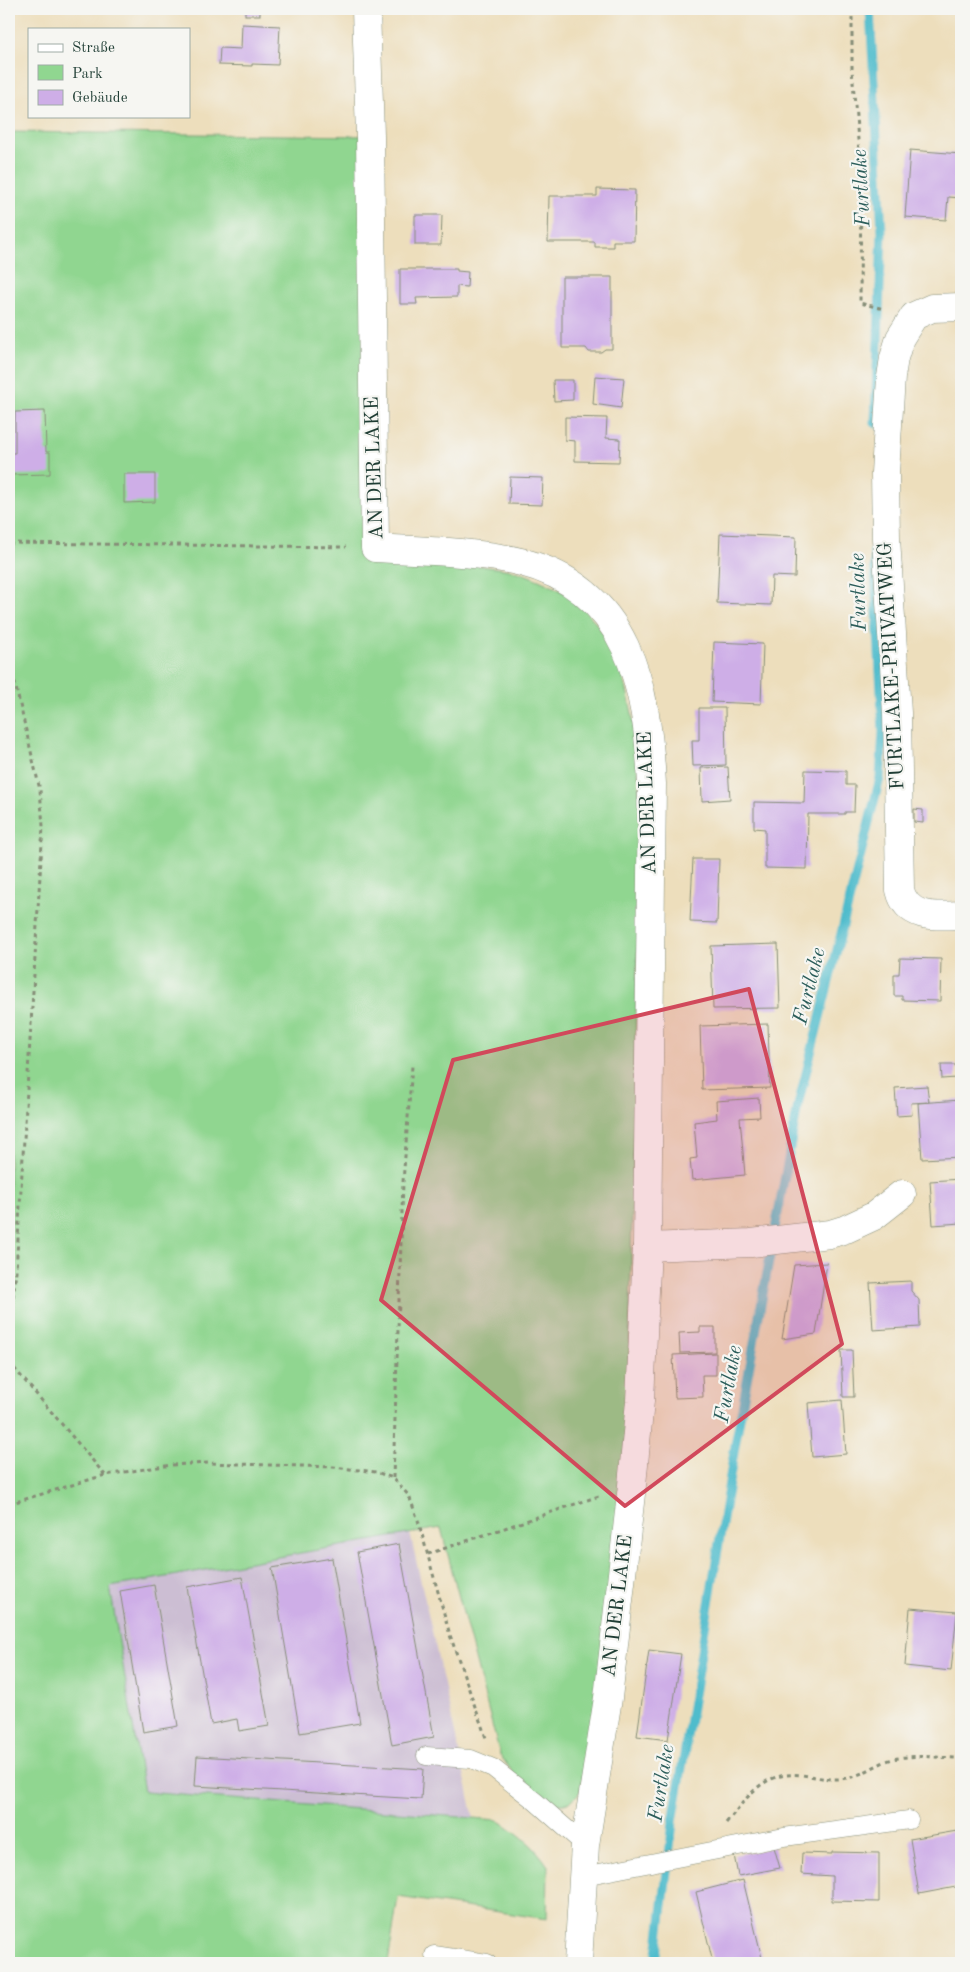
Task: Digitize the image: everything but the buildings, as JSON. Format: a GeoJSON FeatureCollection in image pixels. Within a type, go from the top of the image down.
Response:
{"type":"FeatureCollection","features":[{"type":"Feature","properties":{"kind":"street","name":"AN DER LAKE"},"geometry":{"type":"LineString","coordinates":[[366,9],[370,136],[374,548],[494,557],[520,562],[543,569],[576,586],[594,599],[612,622],[626,648],[642,702],[650,757],[652,784],[647,1247],[640,1400],[608,1698],[585,1845],[578,1963]]}},
{"type":"Feature","properties":{"kind":"street","name":"FURTLAKE-PRIVATWEG"},"geometry":{"type":"LineString","coordinates":[[961,307],[932,308],[914,316],[900,338],[895,353],[890,395],[885,473],[886,538],[897,713],[901,895],[907,905],[917,912],[934,916],[961,915]]}},
{"type":"Feature","properties":{"kind":"street"},"geometry":{"type":"LineString","coordinates":[[647,1247],[751,1243],[792,1240],[830,1234],[874,1216],[902,1194]]}},
{"type":"Feature","properties":{"kind":"lane"},"geometry":{"type":"LineString","coordinates":[[426,1756],[471,1759],[493,1768],[536,1802],[585,1845]]}},
{"type":"Feature","properties":{"kind":"lane"},"geometry":{"type":"LineString","coordinates":[[584,1876],[784,1837],[909,1820]]}},
{"type":"Feature","properties":{"kind":"lane"},"geometry":{"type":"LineString","coordinates":[[434,1955],[487,1963]]}},
{"type":"Feature","properties":{"kind":"path"},"geometry":{"type":"LineString","coordinates":[[852,9],[852,70],[861,175],[860,303],[891,311]]}},
{"type":"Feature","properties":{"kind":"path"},"geometry":{"type":"LineString","coordinates":[[9,543],[374,548]]}},
{"type":"Feature","properties":{"kind":"path"},"geometry":{"type":"LineString","coordinates":[[9,658],[40,790],[44,826],[18,1242],[9,1334]]}},
{"type":"Feature","properties":{"kind":"path"},"geometry":{"type":"LineString","coordinates":[[393,1478],[402,1182],[412,1066]]}},
{"type":"Feature","properties":{"kind":"path"},"geometry":{"type":"LineString","coordinates":[[9,1362],[104,1474]]}},
{"type":"Feature","properties":{"kind":"path"},"geometry":{"type":"LineString","coordinates":[[9,1504],[104,1474],[172,1465],[208,1463],[340,1468],[376,1472],[393,1478],[408,1496],[418,1520],[450,1635],[485,1734],[493,1768]]}},
{"type":"Feature","properties":{"kind":"path"},"geometry":{"type":"LineString","coordinates":[[428,1554],[632,1485]]}},
{"type":"Feature","properties":{"kind":"path"},"geometry":{"type":"LineString","coordinates":[[721,1828],[752,1791],[774,1778],[791,1774],[839,1780],[856,1776],[894,1759],[961,1758]]}},
{"type":"Feature","properties":{"kind":"highlighted area"},"geometry":{"type":"Polygon","coordinates":[[[749,989],[842,1344],[625,1506],[381,1300],[453,1060],[749,989]]]}},
{"type":"Feature","properties":{"kind":"shaded area"},"geometry":{"type":"Polygon","coordinates":[[[410,1533],[474,1818],[144,1793],[110,1587],[410,1533]]]}},
{"type":"Feature","properties":{"kind":"green space"},"geometry":{"type":"Polygon","coordinates":[[[9,132],[370,136],[375,548],[516,571],[562,591],[572,598],[593,619],[609,643],[620,669],[634,725],[640,812],[629,1365],[623,1487],[594,1723],[580,1792],[570,1802],[555,1804],[514,1774],[500,1755],[441,1528],[110,1587],[144,1792],[498,1820],[526,1840],[548,1866],[547,1919],[398,1897],[388,1963],[9,1963],[9,132]]]}},
{"type":"Feature","properties":{"kind":"waterway","name":"Furtlake"},"geometry":{"type":"LineString","coordinates":[[870,9],[882,232],[875,423]]}},
{"type":"Feature","properties":{"kind":"waterway","name":"Furtlake"},"geometry":{"type":"LineString","coordinates":[[656,1963],[673,1822],[736,1440],[798,1105],[880,778],[883,732],[874,551]]}}]}
